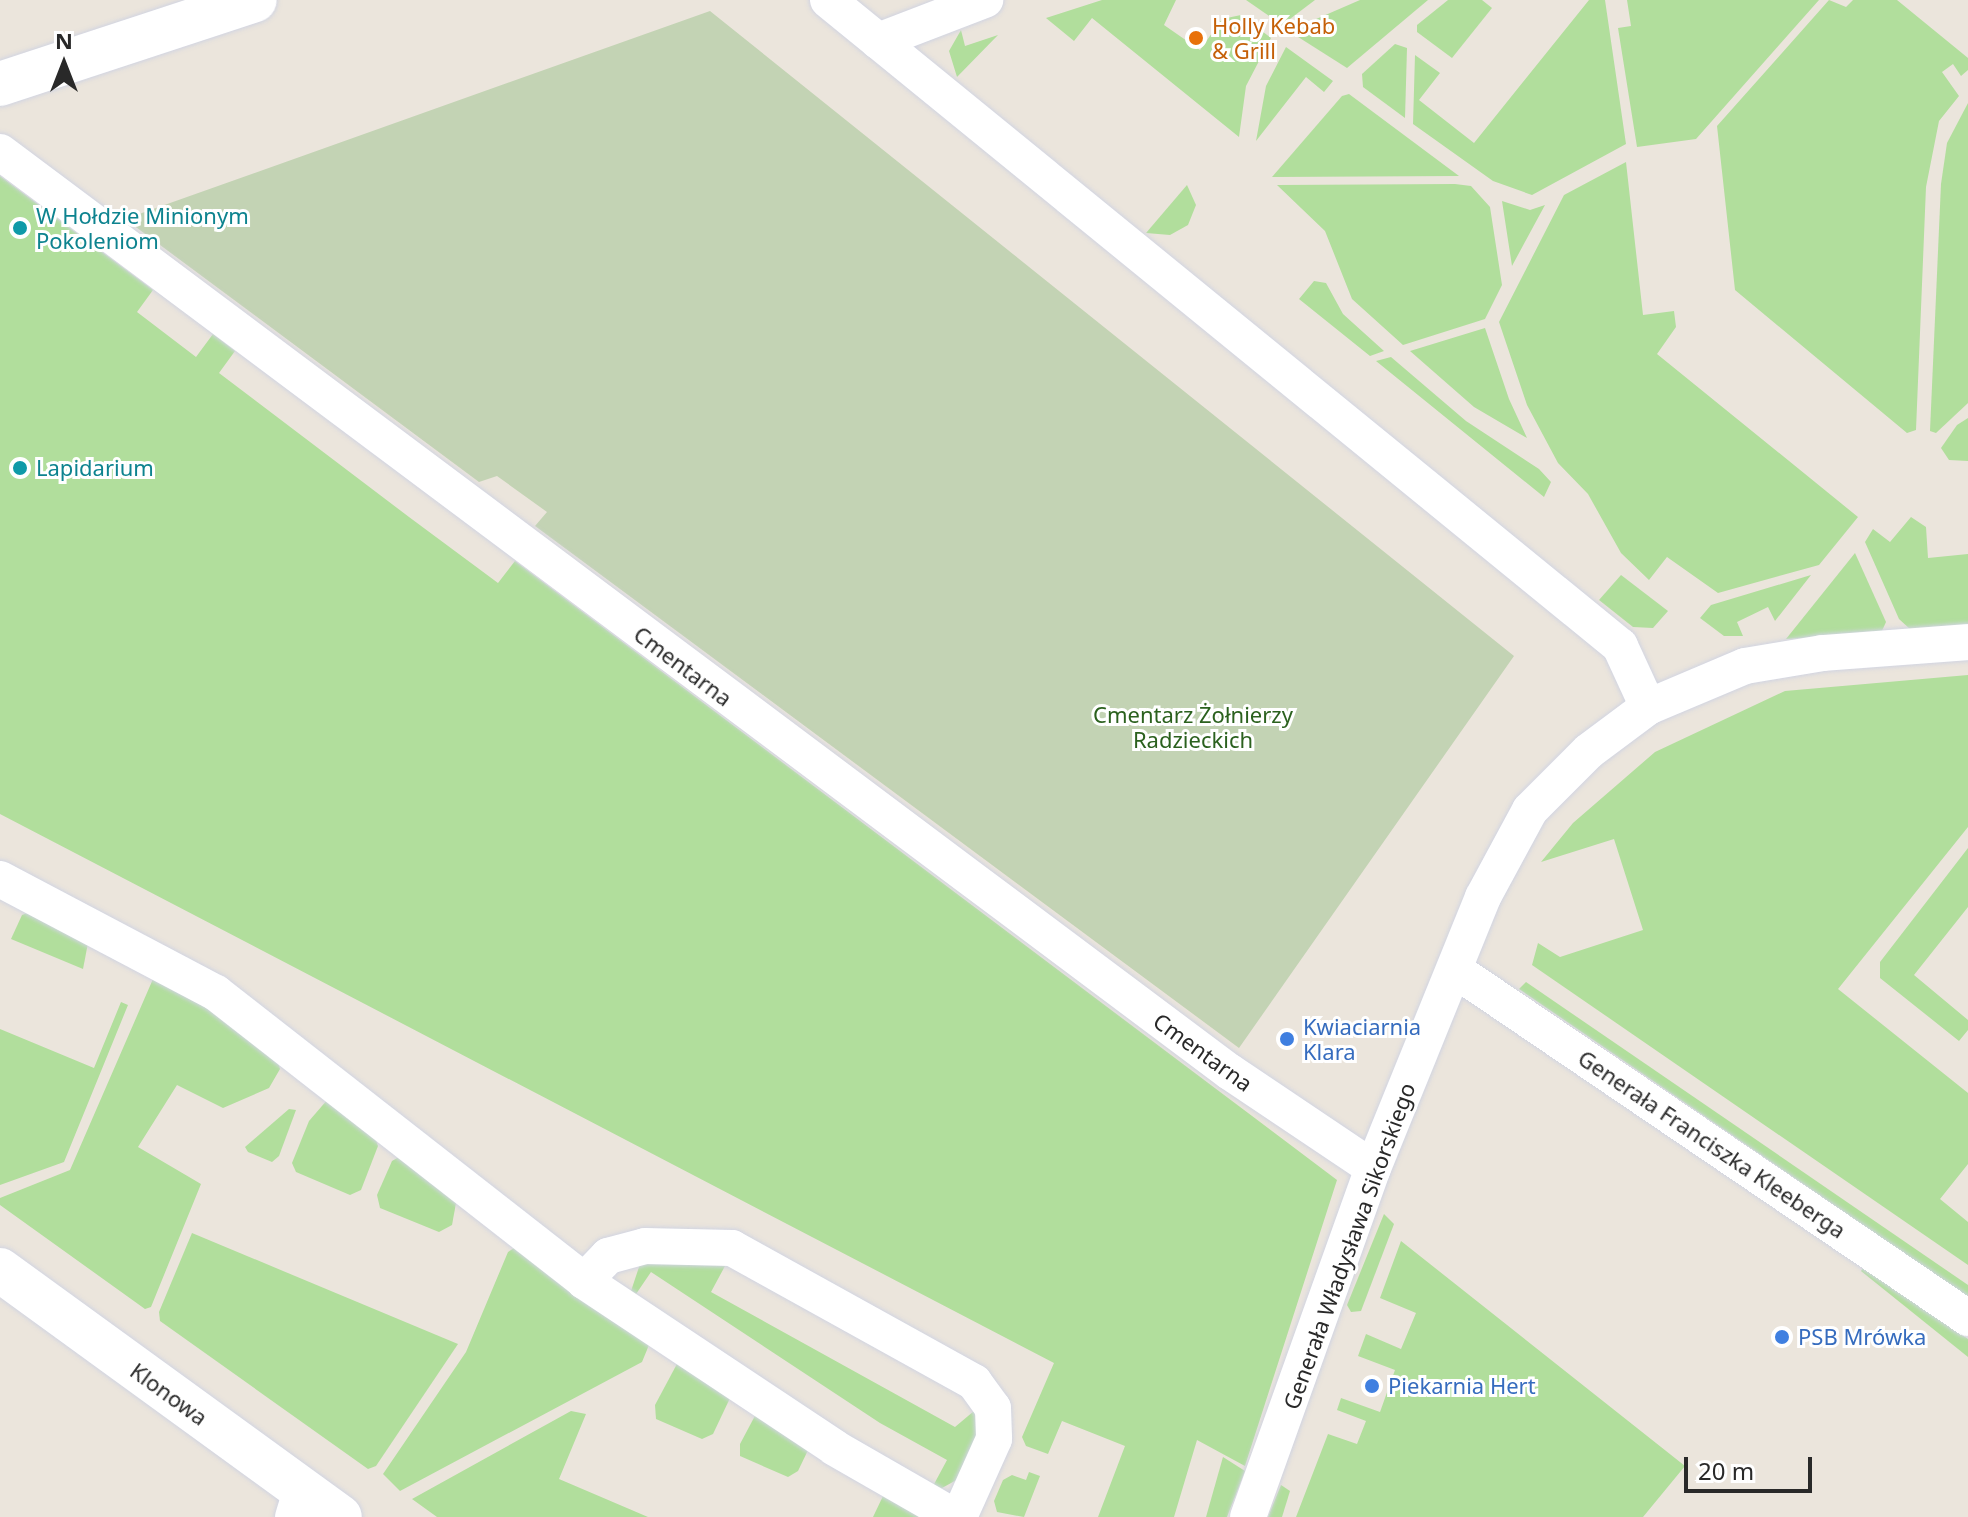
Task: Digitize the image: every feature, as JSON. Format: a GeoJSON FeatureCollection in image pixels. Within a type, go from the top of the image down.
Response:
{"type":"FeatureCollection","features":[{"type":"Feature","properties":{"kind":"street"},"geometry":{"type":"LineString","coordinates":[[0,84],[255,0]]}},
{"type":"Feature","properties":{"kind":"street"},"geometry":{"type":"LineString","coordinates":[[828,0],[1620,646],[1648,707]]}},
{"type":"Feature","properties":{"kind":"street"},"geometry":{"type":"LineString","coordinates":[[878,41],[985,0]]}},
{"type":"Feature","properties":{"kind":"street","name":"Cmentarna"},"geometry":{"type":"LineString","coordinates":[[0,152],[493,524],[1230,1072],[1373,1168]]}},
{"type":"Feature","properties":{"kind":"street","name":"Generała Władysława Sikorskiego"},"geometry":{"type":"LineString","coordinates":[[1248,1517],[1373,1168],[1504,851],[1530,810],[1589,751],[1648,707],[1745,666],[1776,658],[1968,642]]}},
{"type":"Feature","properties":{"kind":"street"},"geometry":{"type":"LineString","coordinates":[[0,879],[216,993],[584,1281],[859,1463],[957,1517],[994,1439],[993,1408],[974,1382],[732,1248],[645,1246],[608,1256],[584,1281]]}},
{"type":"Feature","properties":{"kind":"street","name":"Generała Franciszka Kleeberga"},"geometry":{"type":"LineString","coordinates":[[1455,970],[1968,1318]]}},
{"type":"Feature","properties":{"kind":"street","name":"Klonowa"},"geometry":{"type":"LineString","coordinates":[[0,1270],[297,1504],[340,1517]]}},
{"type":"Feature","properties":{"kind":"green space"},"geometry":{"type":"Polygon","coordinates":[[[1102,0],[1176,0],[1164,25],[1200,50],[1222,19],[1241,15],[1271,38],[1246,86],[1239,137],[1092,18],[1074,41],[1046,18],[1102,0]]]}},
{"type":"Feature","properties":{"kind":"green space"},"geometry":{"type":"Polygon","coordinates":[[[1246,0],[1315,0],[1282,25],[1246,0]]]}},
{"type":"Feature","properties":{"kind":"green space"},"geometry":{"type":"Polygon","coordinates":[[[1360,0],[1428,0],[1347,68],[1295,35],[1307,23],[1360,0]]]}},
{"type":"Feature","properties":{"kind":"green space"},"geometry":{"type":"Polygon","coordinates":[[[1448,0],[1482,0],[1492,8],[1452,58],[1417,32],[1417,25],[1448,0]]]}},
{"type":"Feature","properties":{"kind":"green space"},"geometry":{"type":"Polygon","coordinates":[[[1589,0],[1605,0],[1626,144],[1532,195],[1493,181],[1413,124],[1415,55],[1440,73],[1419,100],[1474,143],[1589,0]]]}},
{"type":"Feature","properties":{"kind":"green space"},"geometry":{"type":"Polygon","coordinates":[[[1627,0],[1819,0],[1696,139],[1637,147],[1618,28],[1631,26],[1627,0]]]}},
{"type":"Feature","properties":{"kind":"green space"},"geometry":{"type":"Polygon","coordinates":[[[1829,0],[1846,7],[1853,0],[1897,0],[1968,58],[1968,70],[1961,76],[1953,64],[1942,72],[1959,96],[1939,121],[1926,187],[1916,430],[1907,433],[1735,290],[1717,126],[1829,0]]]}},
{"type":"Feature","properties":{"kind":"green space","name":"Cmentarz Żołnierzy Radzieckich"},"geometry":{"type":"Polygon","coordinates":[[[710,11],[1514,656],[1239,1048],[535,526],[547,512],[497,476],[479,482],[125,219],[710,11]]]}},
{"type":"Feature","properties":{"kind":"green space"},"geometry":{"type":"Polygon","coordinates":[[[961,30],[965,46],[998,35],[957,77],[949,51],[961,30]]]}},
{"type":"Feature","properties":{"kind":"green space"},"geometry":{"type":"Polygon","coordinates":[[[1395,44],[1407,48],[1405,118],[1363,87],[1362,74],[1395,44]]]}},
{"type":"Feature","properties":{"kind":"green space"},"geometry":{"type":"Polygon","coordinates":[[[1286,47],[1333,81],[1324,92],[1306,77],[1256,141],[1266,86],[1286,47]]]}},
{"type":"Feature","properties":{"kind":"green space"},"geometry":{"type":"Polygon","coordinates":[[[1349,94],[1459,176],[1272,177],[1342,96],[1349,94]]]}},
{"type":"Feature","properties":{"kind":"green space"},"geometry":{"type":"Polygon","coordinates":[[[1968,103],[1968,403],[1936,433],[1930,431],[1941,184],[1947,143],[1968,103]]]}},
{"type":"Feature","properties":{"kind":"green space"},"geometry":{"type":"Polygon","coordinates":[[[1626,162],[1643,315],[1674,311],[1676,327],[1657,354],[1858,517],[1819,565],[1718,593],[1667,557],[1649,580],[1621,553],[1588,494],[1558,463],[1527,405],[1499,322],[1564,195],[1626,162]]]}},
{"type":"Feature","properties":{"kind":"green space"},"geometry":{"type":"Polygon","coordinates":[[[0,176],[153,290],[137,312],[196,357],[213,334],[235,351],[219,373],[409,517],[498,583],[515,561],[1337,1180],[1245,1466],[1197,1440],[1174,1517],[1098,1517],[1125,1446],[1062,1421],[1048,1454],[1026,1446],[1022,1437],[1054,1363],[0,814],[0,176]]]}},
{"type":"Feature","properties":{"kind":"green space"},"geometry":{"type":"Polygon","coordinates":[[[1187,185],[1196,205],[1188,225],[1170,235],[1146,233],[1187,185]]]}},
{"type":"Feature","properties":{"kind":"green space"},"geometry":{"type":"Polygon","coordinates":[[[1277,185],[1471,186],[1490,207],[1502,285],[1485,319],[1403,345],[1352,299],[1325,231],[1277,185]]]}},
{"type":"Feature","properties":{"kind":"green space"},"geometry":{"type":"Polygon","coordinates":[[[1502,201],[1530,210],[1545,205],[1512,266],[1502,201]]]}},
{"type":"Feature","properties":{"kind":"green space"},"geometry":{"type":"Polygon","coordinates":[[[1314,281],[1326,283],[1343,314],[1384,351],[1370,356],[1299,299],[1314,281]]]}},
{"type":"Feature","properties":{"kind":"green space"},"geometry":{"type":"Polygon","coordinates":[[[1485,328],[1509,399],[1527,438],[1474,407],[1410,351],[1485,328]]]}},
{"type":"Feature","properties":{"kind":"green space"},"geometry":{"type":"Polygon","coordinates":[[[1391,357],[1466,421],[1539,469],[1551,482],[1544,497],[1376,361],[1391,357]]]}},
{"type":"Feature","properties":{"kind":"green space"},"geometry":{"type":"Polygon","coordinates":[[[1968,418],[1968,461],[1949,460],[1941,448],[1957,425],[1968,418]]]}},
{"type":"Feature","properties":{"kind":"green space"},"geometry":{"type":"Polygon","coordinates":[[[1911,517],[1926,527],[1928,558],[1968,554],[1968,626],[1911,630],[1899,619],[1865,542],[1873,529],[1890,542],[1911,517]]]}},
{"type":"Feature","properties":{"kind":"green space"},"geometry":{"type":"Polygon","coordinates":[[[1855,553],[1886,622],[1881,633],[1786,639],[1855,553]]]}},
{"type":"Feature","properties":{"kind":"green space"},"geometry":{"type":"Polygon","coordinates":[[[1621,575],[1668,611],[1653,628],[1633,627],[1599,600],[1621,575]]]}},
{"type":"Feature","properties":{"kind":"green space"},"geometry":{"type":"Polygon","coordinates":[[[1811,575],[1775,621],[1768,607],[1737,622],[1743,636],[1724,636],[1700,618],[1711,605],[1811,575]]]}},
{"type":"Feature","properties":{"kind":"green space"},"geometry":{"type":"Polygon","coordinates":[[[1968,675],[1968,827],[1838,989],[1968,1093],[1968,1164],[1940,1199],[1968,1222],[1968,1265],[1532,965],[1538,943],[1560,957],[1643,930],[1614,839],[1541,862],[1573,823],[1655,752],[1785,691],[1968,675]]]}},
{"type":"Feature","properties":{"kind":"green space"},"geometry":{"type":"Polygon","coordinates":[[[1968,848],[1968,907],[1914,975],[1968,1020],[1968,1030],[1959,1041],[1880,978],[1880,962],[1968,848]]]}},
{"type":"Feature","properties":{"kind":"green space"},"geometry":{"type":"Polygon","coordinates":[[[32,911],[88,943],[83,969],[11,939],[22,915],[32,911]]]}},
{"type":"Feature","properties":{"kind":"green space"},"geometry":{"type":"Polygon","coordinates":[[[153,979],[210,1008],[278,1061],[280,1069],[269,1088],[223,1108],[177,1085],[138,1147],[201,1184],[151,1307],[145,1309],[0,1205],[0,1198],[70,1170],[153,979]]]}},
{"type":"Feature","properties":{"kind":"green space"},"geometry":{"type":"Polygon","coordinates":[[[1526,982],[1968,1285],[1968,1297],[1519,989],[1526,982]]]}},
{"type":"Feature","properties":{"kind":"green space"},"geometry":{"type":"Polygon","coordinates":[[[121,1002],[128,1005],[64,1162],[0,1185],[0,1029],[94,1068],[121,1002]]]}},
{"type":"Feature","properties":{"kind":"green space"},"geometry":{"type":"Polygon","coordinates":[[[328,1099],[375,1137],[378,1146],[361,1190],[350,1195],[296,1172],[292,1163],[309,1121],[328,1099]]]}},
{"type":"Feature","properties":{"kind":"green space"},"geometry":{"type":"Polygon","coordinates":[[[289,1109],[296,1110],[279,1156],[272,1162],[248,1152],[245,1147],[289,1109]]]}},
{"type":"Feature","properties":{"kind":"green space"},"geometry":{"type":"Polygon","coordinates":[[[399,1157],[456,1203],[452,1225],[439,1232],[380,1208],[377,1195],[392,1161],[399,1157]]]}},
{"type":"Feature","properties":{"kind":"green space"},"geometry":{"type":"Polygon","coordinates":[[[1384,1214],[1394,1224],[1361,1311],[1351,1312],[1347,1305],[1384,1214]]]}},
{"type":"Feature","properties":{"kind":"green space"},"geometry":{"type":"Polygon","coordinates":[[[192,1233],[458,1344],[376,1466],[368,1469],[160,1321],[159,1312],[192,1233]]]}},
{"type":"Feature","properties":{"kind":"green space"},"geometry":{"type":"Polygon","coordinates":[[[1401,1241],[1685,1466],[1643,1517],[1296,1517],[1328,1434],[1357,1444],[1366,1421],[1337,1410],[1341,1398],[1380,1412],[1395,1370],[1358,1356],[1366,1334],[1401,1349],[1416,1313],[1380,1298],[1401,1241]]]}},
{"type":"Feature","properties":{"kind":"green space"},"geometry":{"type":"Polygon","coordinates":[[[514,1248],[649,1345],[642,1362],[400,1491],[383,1474],[466,1352],[508,1252],[514,1248]]]}},
{"type":"Feature","properties":{"kind":"green space"},"geometry":{"type":"Polygon","coordinates":[[[690,1261],[725,1266],[711,1292],[955,1427],[974,1411],[979,1432],[962,1477],[942,1488],[933,1486],[947,1460],[880,1423],[651,1272],[634,1297],[630,1294],[640,1264],[690,1261]]]}},
{"type":"Feature","properties":{"kind":"green space"},"geometry":{"type":"Polygon","coordinates":[[[1864,1267],[1968,1339],[1968,1357],[1861,1271],[1864,1267]]]}},
{"type":"Feature","properties":{"kind":"green space"},"geometry":{"type":"Polygon","coordinates":[[[678,1362],[731,1396],[713,1434],[702,1439],[656,1419],[655,1405],[678,1362]]]}},
{"type":"Feature","properties":{"kind":"green space"},"geometry":{"type":"Polygon","coordinates":[[[571,1411],[586,1414],[559,1479],[648,1517],[437,1517],[412,1499],[571,1411]]]}},
{"type":"Feature","properties":{"kind":"green space"},"geometry":{"type":"Polygon","coordinates":[[[757,1412],[810,1446],[798,1471],[788,1477],[740,1456],[740,1444],[757,1412]]]}},
{"type":"Feature","properties":{"kind":"green space"},"geometry":{"type":"Polygon","coordinates":[[[1223,1457],[1245,1471],[1227,1517],[1206,1517],[1223,1457]]]}},
{"type":"Feature","properties":{"kind":"green space"},"geometry":{"type":"Polygon","coordinates":[[[1029,1472],[1040,1476],[1024,1517],[997,1512],[994,1501],[1003,1480],[1012,1475],[1026,1480],[1029,1472]]]}},
{"type":"Feature","properties":{"kind":"green space"},"geometry":{"type":"Polygon","coordinates":[[[1281,1485],[1290,1491],[1282,1517],[1268,1517],[1281,1485]]]}},
{"type":"Feature","properties":{"kind":"green space"},"geometry":{"type":"Polygon","coordinates":[[[884,1494],[924,1517],[873,1517],[884,1494]]]}},
{"type":"Feature","properties":{"kind":"place","name":"Holly Kebab & Grill"},"geometry":{"type":"Point","coordinates":[1196,38]}},
{"type":"Feature","properties":{"kind":"place","name":"W Hołdzie Minionym Pokoleniom"},"geometry":{"type":"Point","coordinates":[20,228]}},
{"type":"Feature","properties":{"kind":"place","name":"Lapidarium"},"geometry":{"type":"Point","coordinates":[20,468]}},
{"type":"Feature","properties":{"kind":"place","name":"Kwiaciarnia Klara"},"geometry":{"type":"Point","coordinates":[1287,1039]}},
{"type":"Feature","properties":{"kind":"place","name":"PSB Mrówka"},"geometry":{"type":"Point","coordinates":[1782,1337]}},
{"type":"Feature","properties":{"kind":"place","name":"Piekarnia Hert"},"geometry":{"type":"Point","coordinates":[1372,1386]}}]}
